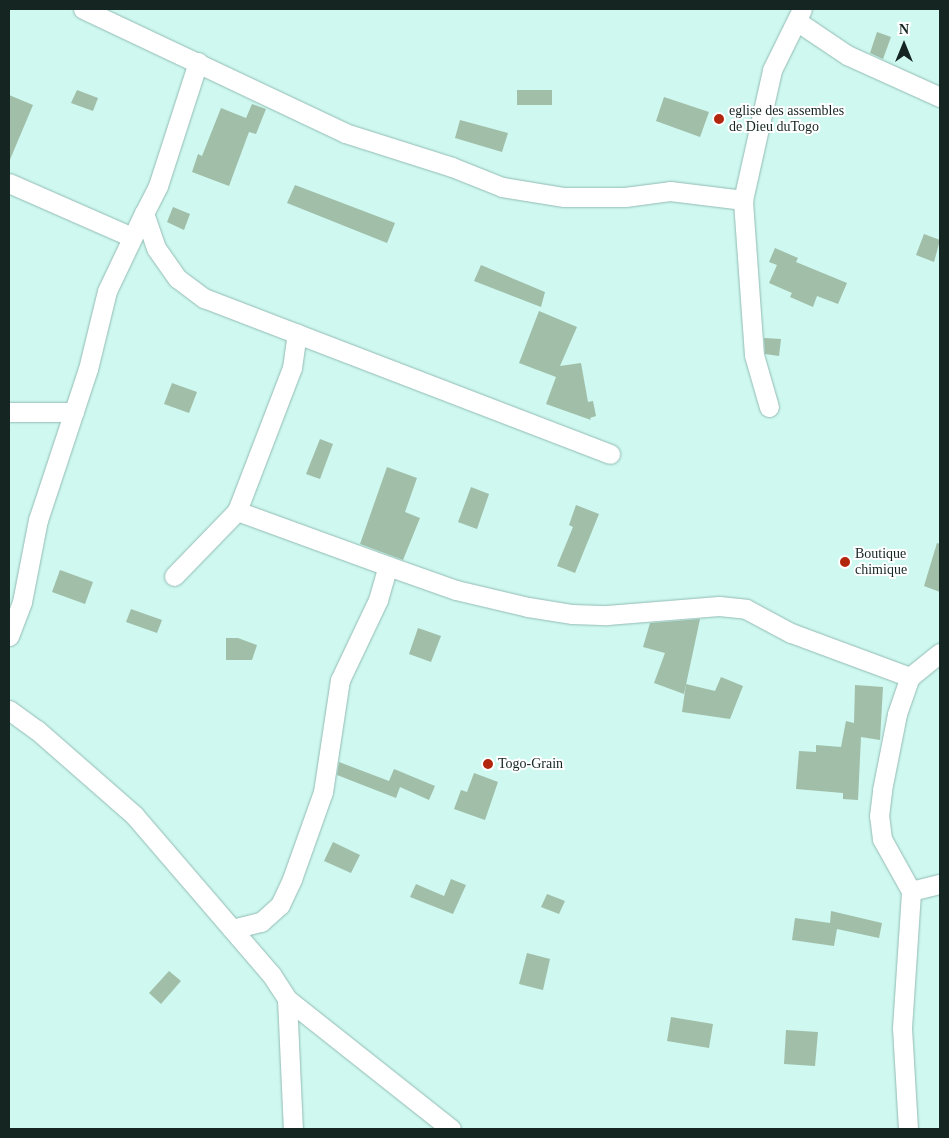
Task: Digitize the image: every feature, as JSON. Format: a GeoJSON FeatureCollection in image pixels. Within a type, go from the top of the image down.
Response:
{"type":"FeatureCollection","features":[{"type":"Feature","properties":{"kind":"street"},"geometry":{"type":"LineString","coordinates":[[83,9],[344,133],[452,167],[502,187],[564,197],[625,197],[670,191],[744,200]]}},
{"type":"Feature","properties":{"kind":"street"},"geometry":{"type":"LineString","coordinates":[[769,407],[754,355],[744,200],[772,70],[800,15],[847,55],[940,97]]}},
{"type":"Feature","properties":{"kind":"street"},"geometry":{"type":"LineString","coordinates":[[9,636],[22,602],[38,520],[74,412],[107,292],[158,186],[198,62]]}},
{"type":"Feature","properties":{"kind":"street"},"geometry":{"type":"LineString","coordinates":[[9,183],[132,237]]}},
{"type":"Feature","properties":{"kind":"street"},"geometry":{"type":"LineString","coordinates":[[144,213],[156,248],[177,278],[204,298],[610,454]]}},
{"type":"Feature","properties":{"kind":"street"},"geometry":{"type":"LineString","coordinates":[[174,576],[237,511],[292,368],[297,333]]}},
{"type":"Feature","properties":{"kind":"street"},"geometry":{"type":"LineString","coordinates":[[9,412],[74,412]]}},
{"type":"Feature","properties":{"kind":"street"},"geometry":{"type":"LineString","coordinates":[[237,511],[456,590],[528,608],[572,614],[607,615],[719,606],[746,609],[791,633],[910,677]]}},
{"type":"Feature","properties":{"kind":"street"},"geometry":{"type":"LineString","coordinates":[[232,929],[260,922],[280,904],[292,879],[324,792],[340,680],[378,600],[388,566]]}},
{"type":"Feature","properties":{"kind":"street"},"geometry":{"type":"LineString","coordinates":[[908,1129],[902,1028],[911,891],[882,839],[879,816],[897,714],[910,677],[940,653]]}},
{"type":"Feature","properties":{"kind":"street"},"geometry":{"type":"LineString","coordinates":[[9,710],[37,730],[134,815],[271,974],[287,999],[451,1129]]}},
{"type":"Feature","properties":{"kind":"street"},"geometry":{"type":"LineString","coordinates":[[911,891],[940,884]]}},
{"type":"Feature","properties":{"kind":"street"},"geometry":{"type":"LineString","coordinates":[[287,999],[293,1129]]}},
{"type":"Feature","properties":{"kind":"building"},"geometry":{"type":"Polygon","coordinates":[[[877,32],[891,37],[883,59],[870,53],[877,32]]]}},
{"type":"Feature","properties":{"kind":"building"},"geometry":{"type":"Polygon","coordinates":[[[77,90],[98,98],[93,111],[71,103],[77,90]]]}},
{"type":"Feature","properties":{"kind":"building"},"geometry":{"type":"Polygon","coordinates":[[[517,90],[552,90],[552,105],[517,105],[517,90]]]}},
{"type":"Feature","properties":{"kind":"building"},"geometry":{"type":"Polygon","coordinates":[[[9,95],[33,105],[9,162],[9,95]]]}},
{"type":"Feature","properties":{"kind":"building"},"geometry":{"type":"Polygon","coordinates":[[[664,97],[709,112],[700,137],[656,121],[664,97]]]}},
{"type":"Feature","properties":{"kind":"building"},"geometry":{"type":"Polygon","coordinates":[[[252,104],[266,109],[256,134],[249,132],[229,186],[192,172],[198,154],[202,156],[221,108],[246,118],[252,104]]]}},
{"type":"Feature","properties":{"kind":"building"},"geometry":{"type":"Polygon","coordinates":[[[460,120],[508,133],[502,152],[455,138],[460,120]]]}},
{"type":"Feature","properties":{"kind":"building"},"geometry":{"type":"Polygon","coordinates":[[[295,185],[395,223],[387,243],[287,203],[295,185]]]}},
{"type":"Feature","properties":{"kind":"building"},"geometry":{"type":"Polygon","coordinates":[[[173,207],[190,214],[184,230],[167,222],[173,207]]]}},
{"type":"Feature","properties":{"kind":"building"},"geometry":{"type":"Polygon","coordinates":[[[924,234],[940,240],[934,262],[916,255],[924,234]]]}},
{"type":"Feature","properties":{"kind":"building"},"geometry":{"type":"Polygon","coordinates":[[[775,248],[798,258],[796,262],[847,283],[838,304],[817,296],[813,307],[790,297],[792,293],[769,283],[777,265],[769,262],[775,248]]]}},
{"type":"Feature","properties":{"kind":"building"},"geometry":{"type":"Polygon","coordinates":[[[481,265],[545,292],[541,307],[474,281],[481,265]]]}},
{"type":"Feature","properties":{"kind":"building"},"geometry":{"type":"Polygon","coordinates":[[[539,311],[577,327],[560,366],[581,363],[588,402],[593,401],[596,416],[590,418],[591,420],[546,404],[556,377],[519,363],[539,311]]]}},
{"type":"Feature","properties":{"kind":"building"},"geometry":{"type":"Polygon","coordinates":[[[764,338],[781,339],[779,356],[765,354],[764,338]]]}},
{"type":"Feature","properties":{"kind":"building"},"geometry":{"type":"Polygon","coordinates":[[[172,383],[197,392],[189,413],[164,404],[172,383]]]}},
{"type":"Feature","properties":{"kind":"building"},"geometry":{"type":"Polygon","coordinates":[[[320,439],[333,444],[320,479],[306,474],[320,439]]]}},
{"type":"Feature","properties":{"kind":"building"},"geometry":{"type":"Polygon","coordinates":[[[387,467],[417,478],[405,512],[420,518],[403,560],[360,544],[387,467]]]}},
{"type":"Feature","properties":{"kind":"building"},"geometry":{"type":"Polygon","coordinates":[[[471,487],[489,494],[477,529],[458,522],[471,487]]]}},
{"type":"Feature","properties":{"kind":"building"},"geometry":{"type":"Polygon","coordinates":[[[576,505],[599,514],[575,573],[557,566],[573,527],[569,525],[576,505]]]}},
{"type":"Feature","properties":{"kind":"building"},"geometry":{"type":"Polygon","coordinates":[[[937,543],[940,544],[940,592],[924,586],[937,543]]]}},
{"type":"Feature","properties":{"kind":"building"},"geometry":{"type":"Polygon","coordinates":[[[60,570],[93,582],[85,604],[52,592],[60,570]]]}},
{"type":"Feature","properties":{"kind":"building"},"geometry":{"type":"Polygon","coordinates":[[[131,609],[162,620],[157,633],[126,622],[131,609]]]}},
{"type":"Feature","properties":{"kind":"building"},"geometry":{"type":"Polygon","coordinates":[[[700,619],[684,694],[654,683],[665,653],[643,647],[650,623],[700,619]]]}},
{"type":"Feature","properties":{"kind":"building"},"geometry":{"type":"Polygon","coordinates":[[[418,628],[441,636],[431,662],[409,654],[418,628]]]}},
{"type":"Feature","properties":{"kind":"building"},"geometry":{"type":"Polygon","coordinates":[[[226,638],[238,638],[257,645],[252,660],[226,660],[226,638]]]}},
{"type":"Feature","properties":{"kind":"building"},"geometry":{"type":"Polygon","coordinates":[[[721,677],[743,686],[730,719],[682,712],[686,684],[715,691],[721,677]]]}},
{"type":"Feature","properties":{"kind":"building"},"geometry":{"type":"Polygon","coordinates":[[[855,685],[883,687],[880,740],[861,737],[858,800],[843,799],[843,793],[796,789],[799,751],[816,752],[816,745],[841,747],[846,721],[854,723],[855,685]]]}},
{"type":"Feature","properties":{"kind":"building"},"geometry":{"type":"Polygon","coordinates":[[[339,762],[389,781],[394,769],[435,786],[429,800],[400,787],[396,798],[337,775],[339,762]]]}},
{"type":"Feature","properties":{"kind":"building"},"geometry":{"type":"Polygon","coordinates":[[[474,773],[498,782],[485,820],[454,809],[461,790],[467,792],[474,773]]]}},
{"type":"Feature","properties":{"kind":"building"},"geometry":{"type":"Polygon","coordinates":[[[333,842],[360,855],[351,873],[324,861],[333,842]]]}},
{"type":"Feature","properties":{"kind":"building"},"geometry":{"type":"Polygon","coordinates":[[[451,879],[466,885],[453,914],[410,897],[416,884],[444,896],[451,879]]]}},
{"type":"Feature","properties":{"kind":"building"},"geometry":{"type":"Polygon","coordinates":[[[547,894],[565,901],[559,914],[541,907],[547,894]]]}},
{"type":"Feature","properties":{"kind":"building"},"geometry":{"type":"Polygon","coordinates":[[[831,911],[882,923],[879,938],[837,929],[834,946],[792,940],[795,918],[830,923],[831,911]]]}},
{"type":"Feature","properties":{"kind":"building"},"geometry":{"type":"Polygon","coordinates":[[[527,953],[550,959],[543,990],[519,984],[527,953]]]}},
{"type":"Feature","properties":{"kind":"building"},"geometry":{"type":"Polygon","coordinates":[[[169,971],[181,981],[161,1004],[149,993],[169,971]]]}},
{"type":"Feature","properties":{"kind":"building"},"geometry":{"type":"Polygon","coordinates":[[[671,1017],[713,1024],[709,1048],[667,1041],[671,1017]]]}},
{"type":"Feature","properties":{"kind":"building"},"geometry":{"type":"Polygon","coordinates":[[[786,1030],[818,1032],[815,1066],[784,1064],[786,1030]]]}},
{"type":"Feature","properties":{"kind":"place","name":"eglise des assembles de Dieu duTogo"},"geometry":{"type":"Point","coordinates":[719,119]}},
{"type":"Feature","properties":{"kind":"place","name":"Boutique chimique"},"geometry":{"type":"Point","coordinates":[845,562]}},
{"type":"Feature","properties":{"kind":"place","name":"Togo-Grain"},"geometry":{"type":"Point","coordinates":[488,764]}}]}
